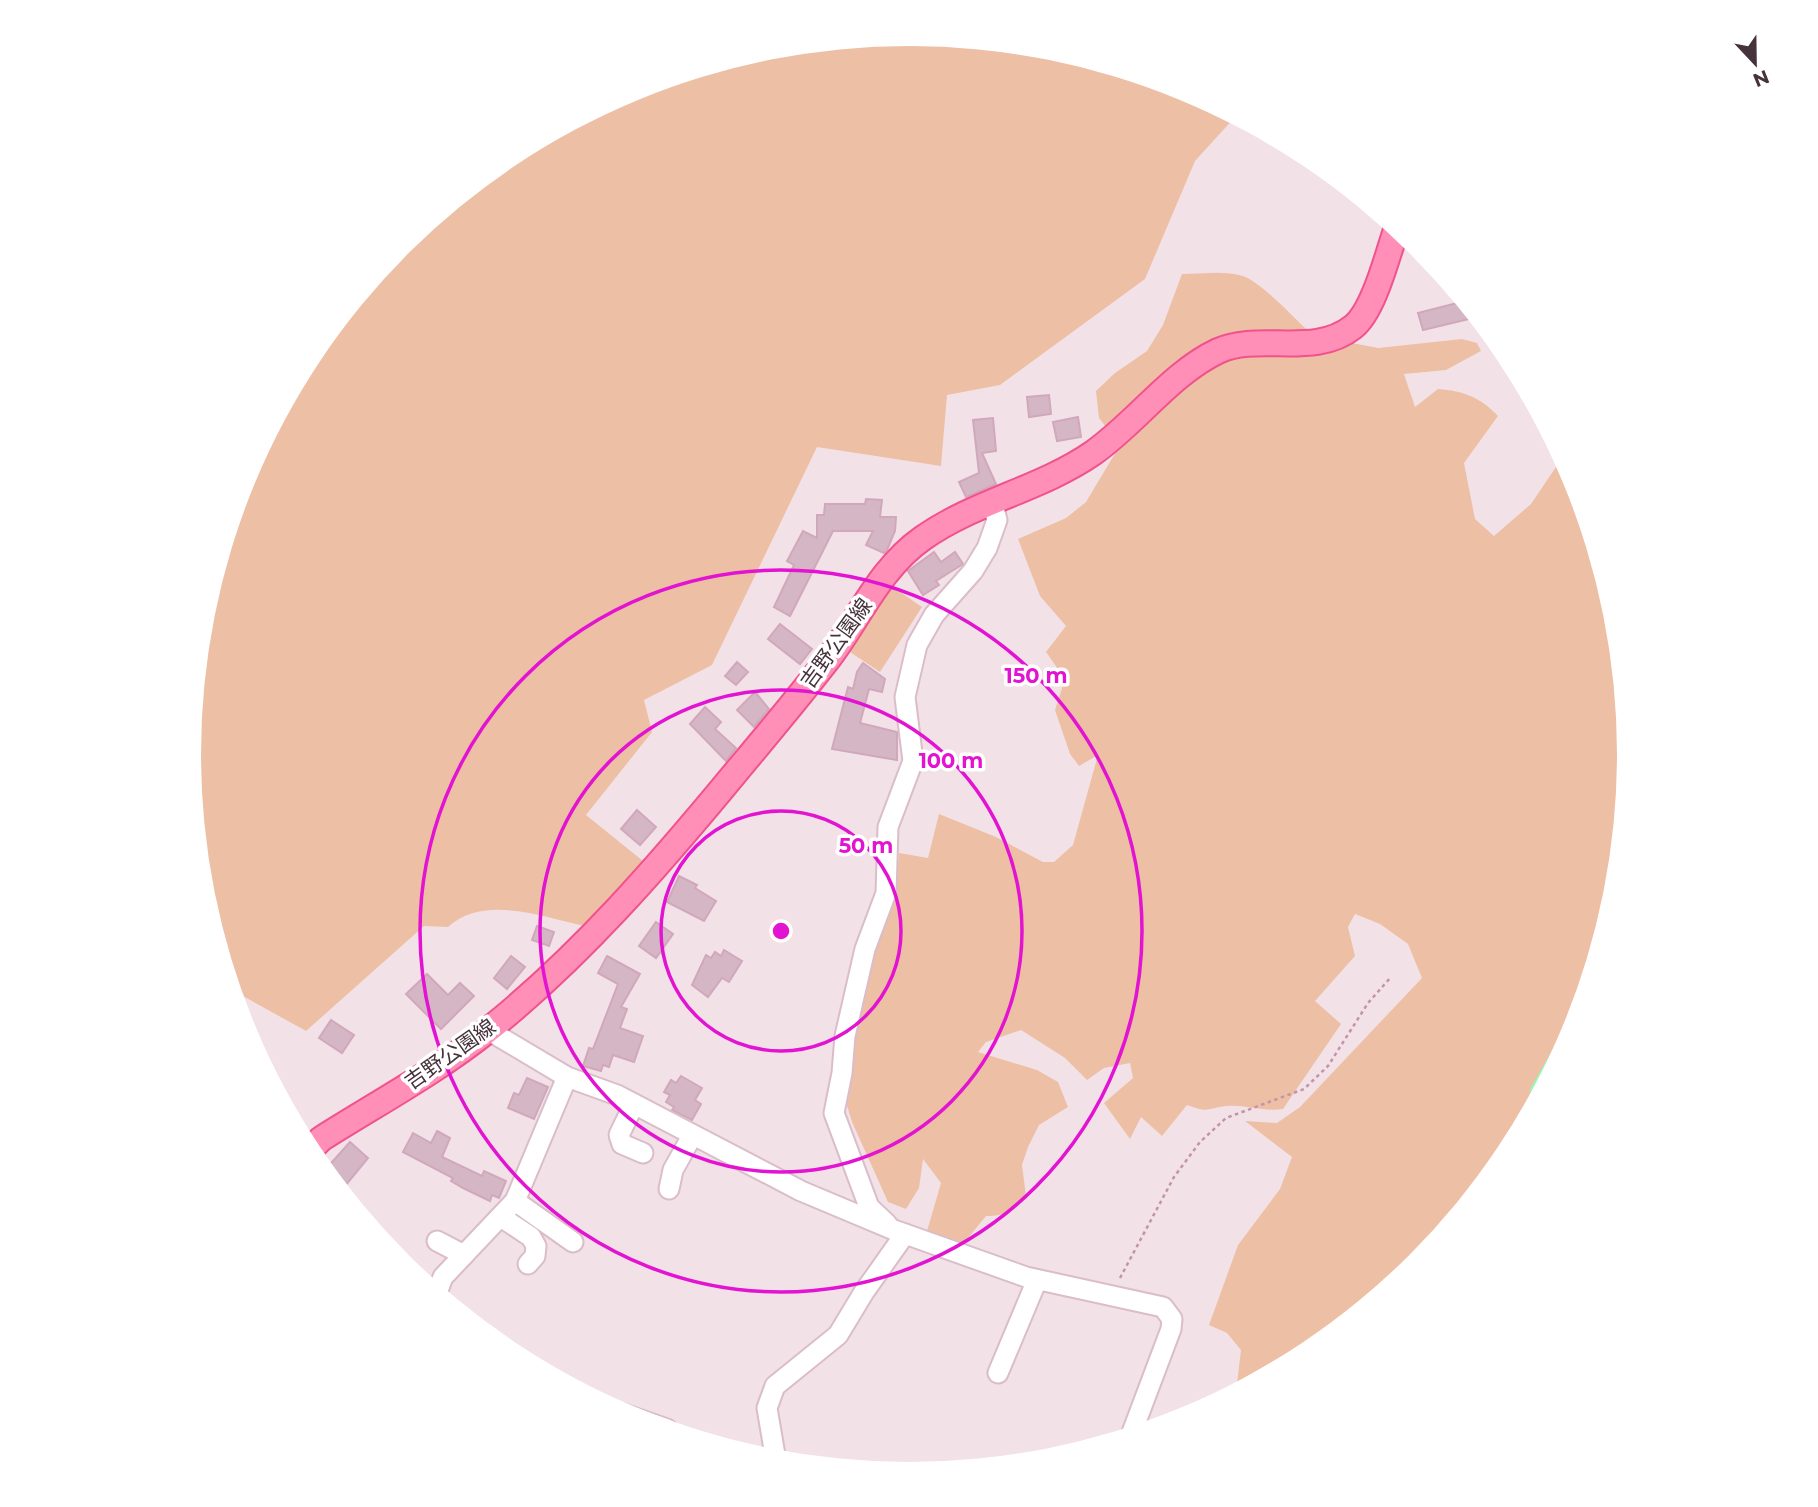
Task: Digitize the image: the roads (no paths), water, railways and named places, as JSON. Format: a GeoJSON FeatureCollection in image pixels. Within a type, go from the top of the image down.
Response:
{"type":"FeatureCollection","features":[{"type":"Feature","properties":{"kind":"main road","name":"吉野公園線"},"geometry":{"type":"LineString","coordinates":[[317,1143],[488,1030],[564,963],[734,775],[831,656],[890,568],[923,538],[992,501],[1048,479],[1091,454],[1124,429],[1184,373],[1223,349],[1243,344],[1319,342],[1351,329],[1364,315],[1393,237]]}},
{"type":"Feature","properties":{"kind":"street"},"geometry":{"type":"LineString","coordinates":[[899,1232],[869,1207],[834,1113],[845,1036],[862,961],[887,893],[888,827],[913,761],[905,697],[917,645],[934,615],[973,571],[987,548],[997,520],[992,501]]}},
{"type":"Feature","properties":{"kind":"street"},"geometry":{"type":"LineString","coordinates":[[488,1030],[567,1077],[634,1104],[801,1191],[899,1232],[1037,1280],[1163,1307],[1172,1319],[1135,1425]]}},
{"type":"Feature","properties":{"kind":"street"},"geometry":{"type":"LineString","coordinates":[[440,1284],[443,1277],[515,1201],[567,1077]]}},
{"type":"Feature","properties":{"kind":"street"},"geometry":{"type":"LineString","coordinates":[[634,1104],[619,1135],[622,1144],[643,1153]]}},
{"type":"Feature","properties":{"kind":"street"},"geometry":{"type":"LineString","coordinates":[[669,1189],[673,1170],[692,1136]]}},
{"type":"Feature","properties":{"kind":"street"},"geometry":{"type":"LineString","coordinates":[[515,1201],[573,1241]]}},
{"type":"Feature","properties":{"kind":"street"},"geometry":{"type":"LineString","coordinates":[[501,1217],[531,1237],[536,1246],[535,1256],[528,1264]]}},
{"type":"Feature","properties":{"kind":"street"},"geometry":{"type":"LineString","coordinates":[[774,1448],[767,1408],[775,1386],[838,1335],[899,1232]]}},
{"type":"Feature","properties":{"kind":"street"},"geometry":{"type":"LineString","coordinates":[[437,1241],[464,1255]]}},
{"type":"Feature","properties":{"kind":"street"},"geometry":{"type":"LineString","coordinates":[[998,1373],[1037,1280]]}}]}
